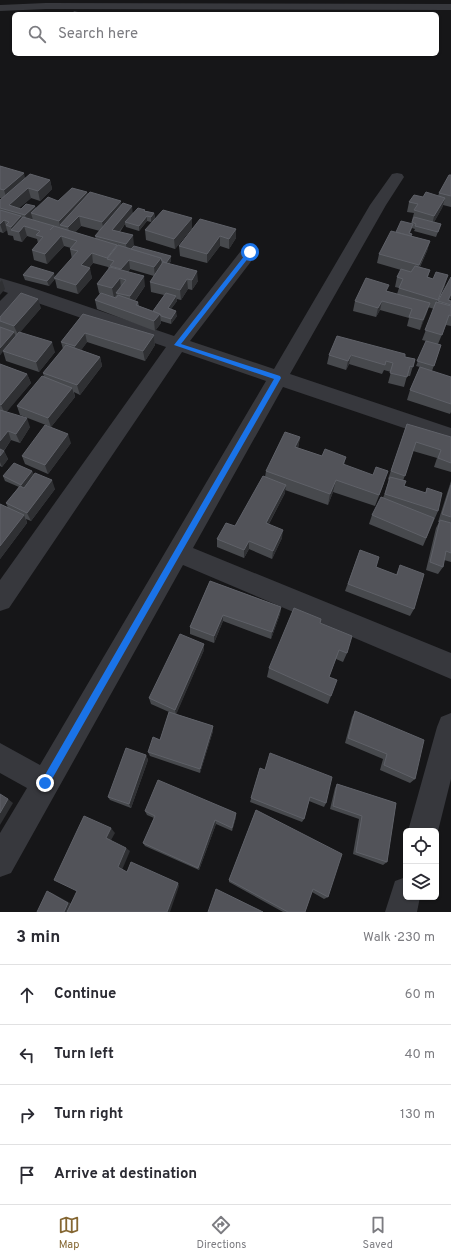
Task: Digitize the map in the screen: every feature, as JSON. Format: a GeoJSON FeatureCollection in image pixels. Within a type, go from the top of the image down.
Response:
{"type":"FeatureCollection","features":[{"type":"Feature","properties":{"kind":"street"},"geometry":{"type":"LineString","coordinates":[[0,8],[46,6],[451,7]]}},
{"type":"Feature","properties":{"kind":"street"},"geometry":{"type":"LineString","coordinates":[[0,862],[378,205],[397,177]]}},
{"type":"Feature","properties":{"kind":"street"},"geometry":{"type":"LineString","coordinates":[[0,600],[177,345],[250,252]]}},
{"type":"Feature","properties":{"kind":"street"},"geometry":{"type":"LineString","coordinates":[[0,284],[22,290],[177,345],[451,436]]}},
{"type":"Feature","properties":{"kind":"street"},"geometry":{"type":"LineString","coordinates":[[0,312],[22,290]]}},
{"type":"Feature","properties":{"kind":"street"},"geometry":{"type":"LineString","coordinates":[[177,552],[451,666]]}},
{"type":"Feature","properties":{"kind":"street"},"geometry":{"type":"LineString","coordinates":[[424,828],[451,727]]}},
{"type":"Feature","properties":{"kind":"street"},"geometry":{"type":"LineString","coordinates":[[0,758],[45,783]]}},
{"type":"Feature","properties":{"kind":"street"},"geometry":{"type":"LineString","coordinates":[[401,912],[404,900]]}},
{"type":"Feature","properties":{"kind":"building"},"geometry":{"type":"Polygon","coordinates":[[[0,166],[24,173],[4,190],[0,189],[0,166]]]}},
{"type":"Feature","properties":{"kind":"building"},"geometry":{"type":"Polygon","coordinates":[[[30,174],[50,180],[38,191],[28,188],[9,205],[21,209],[26,204],[35,206],[25,215],[0,208],[0,200],[30,174]]]}},
{"type":"Feature","properties":{"kind":"building"},"geometry":{"type":"Polygon","coordinates":[[[449,175],[451,175],[451,196],[439,193],[449,175]]]}},
{"type":"Feature","properties":{"kind":"building"},"geometry":{"type":"Polygon","coordinates":[[[72,188],[87,192],[59,221],[31,213],[48,197],[58,201],[72,188]]]}},
{"type":"Feature","properties":{"kind":"building"},"geometry":{"type":"Polygon","coordinates":[[[90,192],[121,201],[102,222],[79,216],[68,227],[60,225],[90,192]]]}},
{"type":"Feature","properties":{"kind":"building"},"geometry":{"type":"Polygon","coordinates":[[[426,192],[445,198],[434,216],[414,210],[418,204],[409,202],[414,195],[423,197],[426,192]]]}},
{"type":"Feature","properties":{"kind":"building"},"geometry":{"type":"Polygon","coordinates":[[[123,203],[132,206],[112,230],[133,235],[126,244],[95,236],[123,203]]]}},
{"type":"Feature","properties":{"kind":"building"},"geometry":{"type":"Polygon","coordinates":[[[138,208],[154,213],[151,217],[147,216],[139,226],[125,222],[138,208]]]}},
{"type":"Feature","properties":{"kind":"building"},"geometry":{"type":"Polygon","coordinates":[[[0,210],[21,216],[11,227],[6,225],[9,222],[4,220],[0,224],[0,210]]]}},
{"type":"Feature","properties":{"kind":"building"},"geometry":{"type":"Polygon","coordinates":[[[163,210],[192,218],[174,239],[145,230],[163,210]]]}},
{"type":"Feature","properties":{"kind":"building"},"geometry":{"type":"Polygon","coordinates":[[[23,217],[117,245],[107,258],[92,253],[81,265],[90,268],[76,285],[54,278],[78,251],[70,249],[77,241],[61,236],[45,254],[32,250],[43,237],[36,235],[40,231],[24,226],[19,232],[11,230],[23,217]]]}},
{"type":"Feature","properties":{"kind":"building"},"geometry":{"type":"Polygon","coordinates":[[[414,217],[441,224],[438,232],[415,226],[416,224],[412,222],[414,217]]]}},
{"type":"Feature","properties":{"kind":"building"},"geometry":{"type":"Polygon","coordinates":[[[200,219],[236,229],[229,239],[220,236],[207,254],[179,246],[200,219]]]}},
{"type":"Feature","properties":{"kind":"building"},"geometry":{"type":"Polygon","coordinates":[[[401,221],[413,224],[409,233],[412,234],[411,236],[396,232],[401,221]]]}},
{"type":"Feature","properties":{"kind":"building"},"geometry":{"type":"Polygon","coordinates":[[[391,231],[430,241],[419,265],[379,254],[391,231]]]}},
{"type":"Feature","properties":{"kind":"building"},"geometry":{"type":"Polygon","coordinates":[[[118,245],[161,258],[154,267],[129,260],[121,269],[110,266],[114,261],[107,259],[118,245]]]}},
{"type":"Feature","properties":{"kind":"building"},"geometry":{"type":"Polygon","coordinates":[[[134,246],[171,256],[166,263],[162,261],[161,258],[131,249],[134,246]]]}},
{"type":"Feature","properties":{"kind":"building"},"geometry":{"type":"Polygon","coordinates":[[[163,262],[197,271],[192,280],[187,279],[180,290],[150,282],[163,262]]]}},
{"type":"Feature","properties":{"kind":"building"},"geometry":{"type":"Polygon","coordinates":[[[31,266],[54,273],[47,281],[23,275],[31,266]]]}},
{"type":"Feature","properties":{"kind":"building"},"geometry":{"type":"Polygon","coordinates":[[[415,266],[430,270],[427,277],[433,279],[436,272],[448,275],[438,300],[399,288],[403,279],[397,277],[401,269],[411,272],[415,266]]]}},
{"type":"Feature","properties":{"kind":"building"},"geometry":{"type":"Polygon","coordinates":[[[110,267],[144,276],[130,296],[116,293],[126,280],[120,278],[112,288],[97,284],[110,267]]]}},
{"type":"Feature","properties":{"kind":"building"},"geometry":{"type":"Polygon","coordinates":[[[451,277],[451,294],[448,300],[451,301],[451,305],[438,301],[451,277]]]}},
{"type":"Feature","properties":{"kind":"building"},"geometry":{"type":"Polygon","coordinates":[[[366,278],[389,285],[386,291],[430,303],[423,320],[409,317],[412,309],[382,301],[378,308],[355,301],[366,278]]]}},
{"type":"Feature","properties":{"kind":"building"},"geometry":{"type":"Polygon","coordinates":[[[21,293],[38,299],[14,326],[0,321],[0,317],[21,293]]]}},
{"type":"Feature","properties":{"kind":"building"},"geometry":{"type":"Polygon","coordinates":[[[101,293],[116,298],[118,295],[138,302],[136,305],[160,314],[154,321],[95,300],[101,293]]]}},
{"type":"Feature","properties":{"kind":"building"},"geometry":{"type":"Polygon","coordinates":[[[166,293],[176,296],[168,308],[176,311],[171,319],[161,316],[153,311],[166,293]]]}},
{"type":"Feature","properties":{"kind":"building"},"geometry":{"type":"Polygon","coordinates":[[[436,302],[451,306],[451,316],[449,315],[442,335],[425,330],[436,302]]]}},
{"type":"Feature","properties":{"kind":"building"},"geometry":{"type":"Polygon","coordinates":[[[83,314],[154,335],[143,351],[85,333],[75,346],[61,342],[83,314]]]}},
{"type":"Feature","properties":{"kind":"building"},"geometry":{"type":"Polygon","coordinates":[[[0,327],[14,332],[0,348],[0,327]]]}},
{"type":"Feature","properties":{"kind":"building"},"geometry":{"type":"Polygon","coordinates":[[[19,332],[52,342],[36,362],[3,351],[19,332]]]}},
{"type":"Feature","properties":{"kind":"building"},"geometry":{"type":"Polygon","coordinates":[[[337,336],[405,354],[405,357],[415,359],[413,367],[410,366],[407,377],[390,373],[393,363],[386,361],[385,365],[351,355],[348,361],[329,355],[337,336]]]}},
{"type":"Feature","properties":{"kind":"building"},"geometry":{"type":"Polygon","coordinates":[[[426,341],[441,345],[434,366],[417,361],[426,341]]]}},
{"type":"Feature","properties":{"kind":"building"},"geometry":{"type":"Polygon","coordinates":[[[66,345],[100,357],[77,385],[43,373],[66,345]]]}},
{"type":"Feature","properties":{"kind":"building"},"geometry":{"type":"Polygon","coordinates":[[[0,364],[27,374],[1,405],[0,404],[0,364]]]}},
{"type":"Feature","properties":{"kind":"building"},"geometry":{"type":"Polygon","coordinates":[[[420,367],[451,377],[451,404],[410,390],[420,367]]]}},
{"type":"Feature","properties":{"kind":"building"},"geometry":{"type":"Polygon","coordinates":[[[42,376],[72,388],[48,418],[17,406],[42,376]]]}},
{"type":"Feature","properties":{"kind":"building"},"geometry":{"type":"Polygon","coordinates":[[[0,410],[27,418],[16,434],[8,431],[0,441],[0,410]]]}},
{"type":"Feature","properties":{"kind":"building"},"geometry":{"type":"Polygon","coordinates":[[[407,424],[451,437],[451,463],[438,458],[441,450],[416,442],[405,476],[391,471],[407,424]]]}},
{"type":"Feature","properties":{"kind":"building"},"geometry":{"type":"Polygon","coordinates":[[[45,425],[68,434],[45,465],[22,456],[45,425]]]}},
{"type":"Feature","properties":{"kind":"building"},"geometry":{"type":"Polygon","coordinates":[[[285,432],[300,437],[295,447],[322,456],[325,449],[346,457],[343,464],[373,475],[376,467],[388,471],[379,495],[336,480],[330,494],[266,471],[285,432]]]}},
{"type":"Feature","properties":{"kind":"building"},"geometry":{"type":"Polygon","coordinates":[[[0,449],[4,451],[0,456],[0,449]]]}},
{"type":"Feature","properties":{"kind":"building"},"geometry":{"type":"Polygon","coordinates":[[[14,463],[32,471],[21,485],[3,476],[14,463]]]}},
{"type":"Feature","properties":{"kind":"building"},"geometry":{"type":"Polygon","coordinates":[[[35,473],[52,480],[27,513],[6,503],[20,486],[24,488],[35,473]]]}},
{"type":"Feature","properties":{"kind":"building"},"geometry":{"type":"Polygon","coordinates":[[[263,476],[286,485],[266,523],[283,530],[273,551],[249,541],[244,550],[217,539],[226,523],[235,526],[263,476]]]}},
{"type":"Feature","properties":{"kind":"building"},"geometry":{"type":"Polygon","coordinates":[[[390,477],[406,481],[404,486],[426,493],[427,488],[442,493],[438,511],[385,494],[390,477]]]}},
{"type":"Feature","properties":{"kind":"building"},"geometry":{"type":"Polygon","coordinates":[[[451,485],[451,517],[442,514],[451,485]]]}},
{"type":"Feature","properties":{"kind":"building"},"geometry":{"type":"Polygon","coordinates":[[[381,497],[434,518],[426,538],[372,515],[381,497]]]}},
{"type":"Feature","properties":{"kind":"building"},"geometry":{"type":"Polygon","coordinates":[[[0,504],[24,515],[0,546],[0,504]]]}},
{"type":"Feature","properties":{"kind":"building"},"geometry":{"type":"Polygon","coordinates":[[[440,520],[451,523],[451,553],[446,551],[443,567],[430,562],[440,520]]]}},
{"type":"Feature","properties":{"kind":"building"},"geometry":{"type":"Polygon","coordinates":[[[360,550],[379,557],[376,567],[397,575],[400,565],[424,574],[414,609],[348,584],[360,550]]]}},
{"type":"Feature","properties":{"kind":"building"},"geometry":{"type":"Polygon","coordinates":[[[210,581],[281,607],[272,632],[223,615],[214,636],[190,627],[210,581]]]}},
{"type":"Feature","properties":{"kind":"building"},"geometry":{"type":"Polygon","coordinates":[[[294,608],[321,619],[320,623],[352,636],[347,653],[339,650],[329,677],[337,680],[331,696],[269,668],[294,608]]]}},
{"type":"Feature","properties":{"kind":"building"},"geometry":{"type":"Polygon","coordinates":[[[180,634],[204,644],[175,710],[149,698],[180,634]]]}},
{"type":"Feature","properties":{"kind":"building"},"geometry":{"type":"Polygon","coordinates":[[[355,711],[424,740],[415,779],[384,765],[387,754],[348,738],[355,711]]]}},
{"type":"Feature","properties":{"kind":"building"},"geometry":{"type":"Polygon","coordinates":[[[169,712],[213,726],[200,769],[148,752],[153,737],[160,740],[169,712]]]}},
{"type":"Feature","properties":{"kind":"building"},"geometry":{"type":"Polygon","coordinates":[[[126,748],[146,755],[129,804],[108,797],[126,748]]]}},
{"type":"Feature","properties":{"kind":"building"},"geometry":{"type":"Polygon","coordinates":[[[270,753],[332,777],[326,803],[310,797],[304,819],[251,798],[260,768],[265,770],[270,753]]]}},
{"type":"Feature","properties":{"kind":"building"},"geometry":{"type":"Polygon","coordinates":[[[158,780],[236,813],[232,828],[215,820],[198,868],[143,843],[155,816],[145,811],[158,780]]]}},
{"type":"Feature","properties":{"kind":"building"},"geometry":{"type":"Polygon","coordinates":[[[337,784],[396,803],[387,862],[356,852],[362,816],[333,806],[337,784]]]}},
{"type":"Feature","properties":{"kind":"building"},"geometry":{"type":"Polygon","coordinates":[[[0,794],[8,799],[0,813],[0,794]]]}},
{"type":"Feature","properties":{"kind":"building"},"geometry":{"type":"Polygon","coordinates":[[[256,810],[342,854],[328,897],[313,889],[305,912],[288,912],[229,880],[256,810]]]}},
{"type":"Feature","properties":{"kind":"building"},"geometry":{"type":"Polygon","coordinates":[[[84,816],[111,828],[106,838],[126,848],[118,867],[127,872],[131,862],[178,883],[167,912],[67,912],[77,891],[54,880],[84,816]]]}},
{"type":"Feature","properties":{"kind":"building"},"geometry":{"type":"Polygon","coordinates":[[[216,889],[263,912],[208,912],[216,889]]]}},
{"type":"Feature","properties":{"kind":"building"},"geometry":{"type":"Polygon","coordinates":[[[47,891],[68,903],[64,912],[37,912],[47,891]]]}},
{"type":"Feature","properties":{"kind":"route"},"geometry":{"type":"LineString","coordinates":[[45,783],[278,378],[177,345],[250,252]]}}]}
